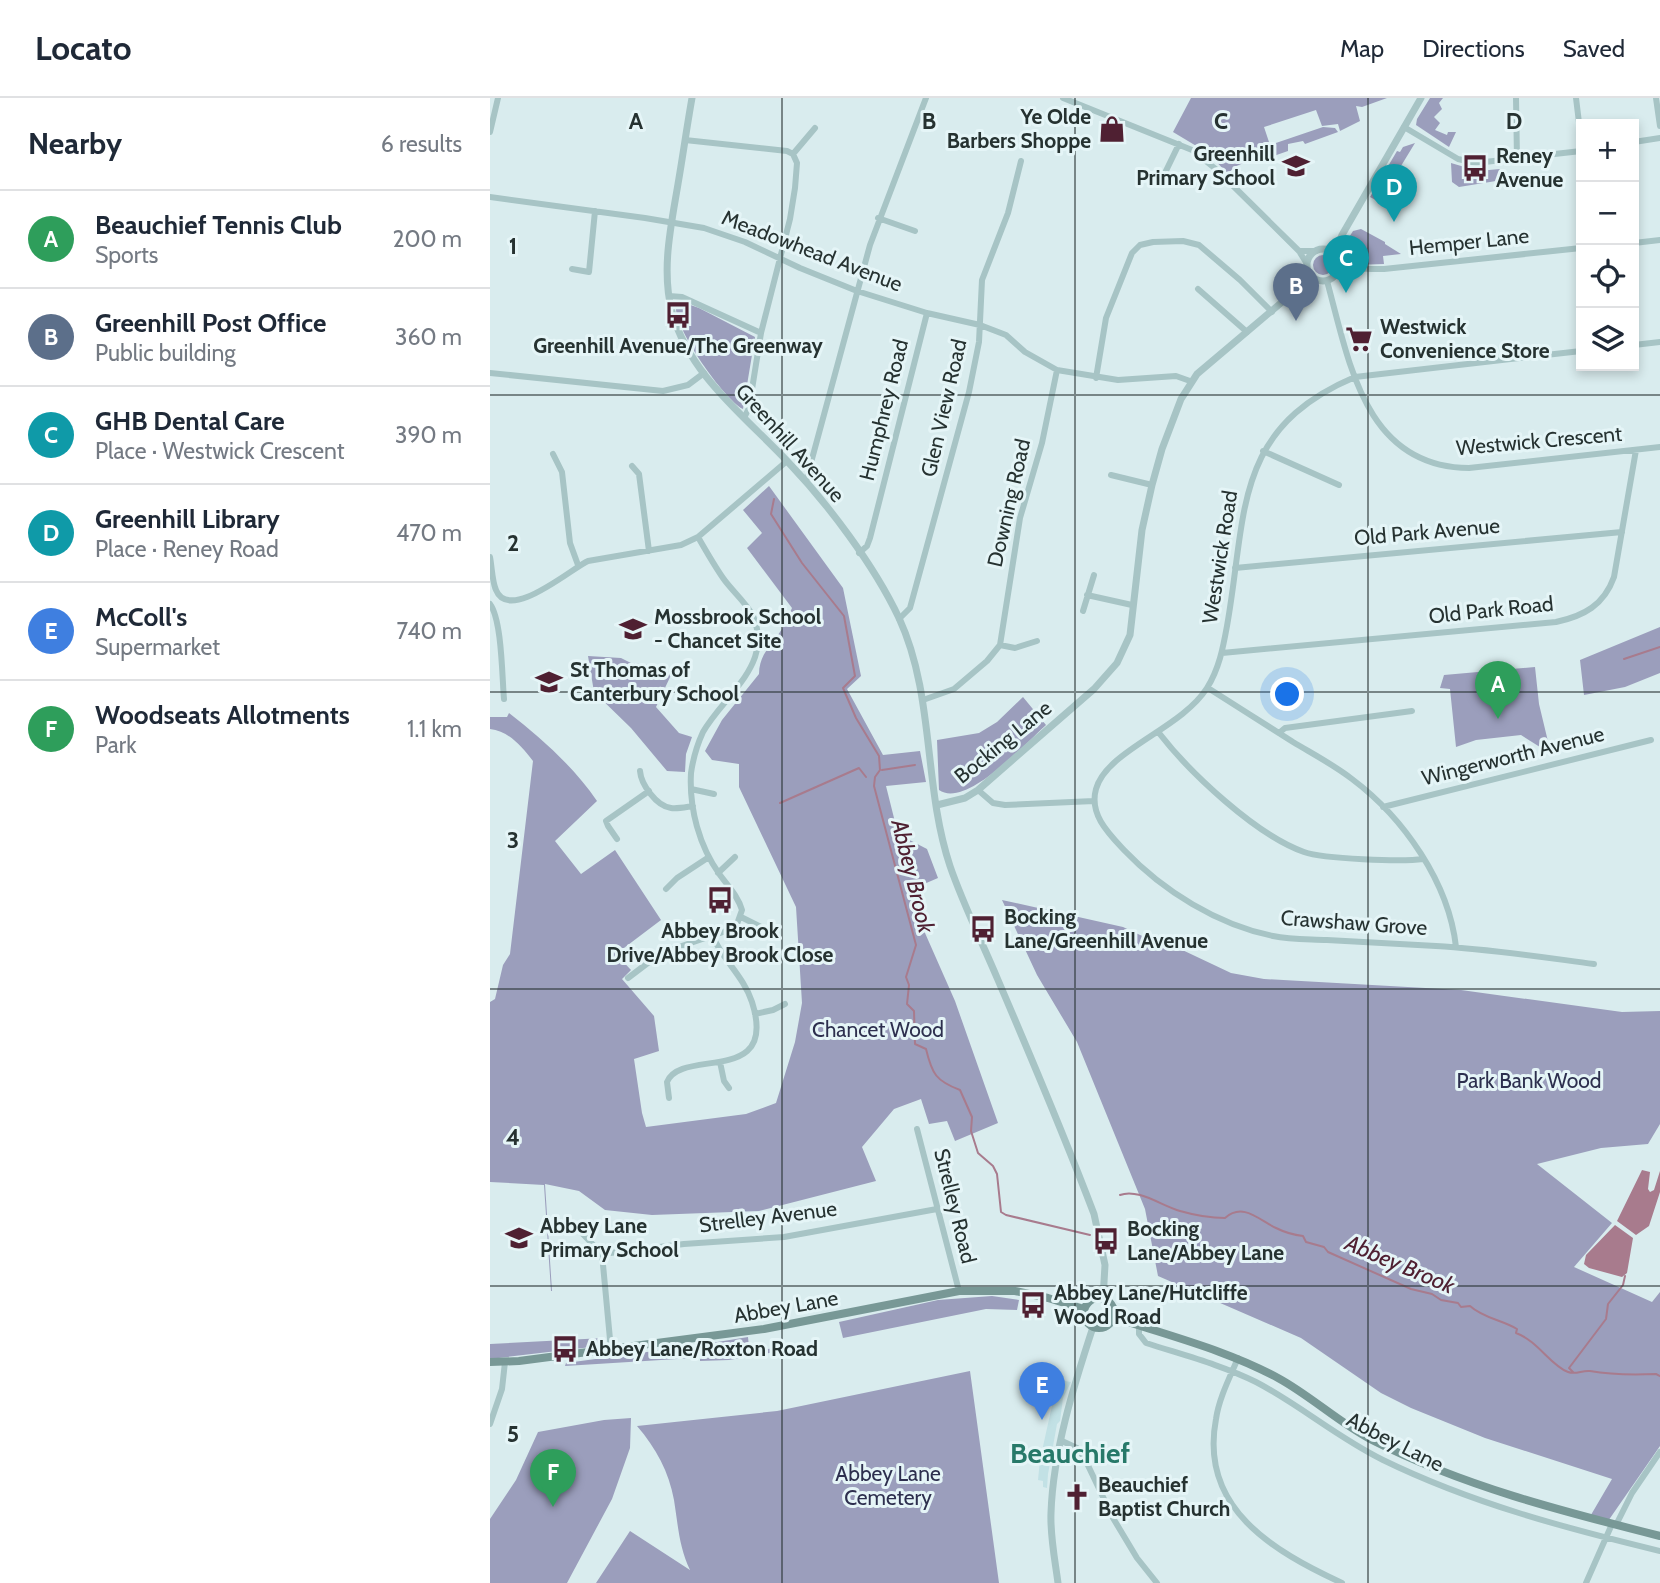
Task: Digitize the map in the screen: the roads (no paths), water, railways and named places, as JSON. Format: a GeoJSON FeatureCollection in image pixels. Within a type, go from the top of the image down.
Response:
{"type":"FeatureCollection","features":[{"type":"Feature","properties":{"kind":"main road","name":"Abbey Lane"},"geometry":{"type":"LineString","coordinates":[[490,1362],[611,1350],[777,1327],[958,1292],[1017,1292],[1084,1309]]}},
{"type":"Feature","properties":{"kind":"main road"},"geometry":{"type":"LineString","coordinates":[[1103,1299],[1112,1307],[1113,1317],[1105,1327],[1093,1327],[1085,1320],[1084,1309],[1091,1300],[1103,1299]]}},
{"type":"Feature","properties":{"kind":"main road","name":"Abbey Lane"},"geometry":{"type":"LineString","coordinates":[[1113,1317],[1238,1358],[1282,1380],[1371,1439],[1499,1493],[1660,1536]]}},
{"type":"Feature","properties":{"kind":"street"},"geometry":{"type":"LineString","coordinates":[[490,132],[498,98]]}},
{"type":"Feature","properties":{"kind":"street","name":"Greenhill Avenue"},"geometry":{"type":"LineString","coordinates":[[692,98],[668,248],[672,313],[682,340],[704,373],[806,481],[879,581],[899,618],[923,700],[937,805]]}},
{"type":"Feature","properties":{"kind":"street"},"geometry":{"type":"LineString","coordinates":[[806,481],[878,218],[926,98]]}},
{"type":"Feature","properties":{"kind":"street"},"geometry":{"type":"LineString","coordinates":[[1063,98],[1179,144],[1202,158],[1299,251],[1317,280],[1327,281],[1337,273],[1342,235],[1421,98]]}},
{"type":"Feature","properties":{"kind":"street"},"geometry":{"type":"LineString","coordinates":[[1516,98],[1517,159]]}},
{"type":"Feature","properties":{"kind":"street"},"geometry":{"type":"LineString","coordinates":[[1576,98],[1579,119]]}},
{"type":"Feature","properties":{"kind":"street"},"geometry":{"type":"LineString","coordinates":[[1656,98],[1660,126]]}},
{"type":"Feature","properties":{"kind":"street"},"geometry":{"type":"LineString","coordinates":[[1404,127],[1440,150],[1469,162],[1482,163],[1576,152]]}},
{"type":"Feature","properties":{"kind":"street"},"geometry":{"type":"LineString","coordinates":[[793,153],[815,128]]}},
{"type":"Feature","properties":{"kind":"street"},"geometry":{"type":"LineString","coordinates":[[1639,141],[1660,138]]}},
{"type":"Feature","properties":{"kind":"street"},"geometry":{"type":"LineString","coordinates":[[685,140],[780,149],[793,153]]}},
{"type":"Feature","properties":{"kind":"street"},"geometry":{"type":"LineString","coordinates":[[1162,179],[1179,144]]}},
{"type":"Feature","properties":{"kind":"street"},"geometry":{"type":"LineString","coordinates":[[744,418],[751,397],[761,333],[795,188],[797,163],[793,153]]}},
{"type":"Feature","properties":{"kind":"street","name":"Glen View Road"},"geometry":{"type":"LineString","coordinates":[[899,618],[910,608],[969,392],[980,325],[982,280],[1008,213],[1021,161]]}},
{"type":"Feature","properties":{"kind":"street","name":"Meadowhead Avenue"},"geometry":{"type":"LineString","coordinates":[[490,197],[672,222],[723,234],[857,291],[927,313],[980,325],[1006,335],[1025,352],[1057,370],[1096,378],[1141,380],[1176,376],[1190,381]]}},
{"type":"Feature","properties":{"kind":"street"},"geometry":{"type":"LineString","coordinates":[[572,269],[589,272],[595,211]]}},
{"type":"Feature","properties":{"kind":"street"},"geometry":{"type":"LineString","coordinates":[[878,218],[915,231]]}},
{"type":"Feature","properties":{"kind":"street"},"geometry":{"type":"LineString","coordinates":[[1299,251],[1325,249],[1342,235]]}},
{"type":"Feature","properties":{"kind":"street"},"geometry":{"type":"LineString","coordinates":[[1639,242],[1660,240]]}},
{"type":"Feature","properties":{"kind":"street"},"geometry":{"type":"LineString","coordinates":[[1096,378],[1106,318],[1132,253],[1140,245],[1170,241],[1199,245],[1272,312]]}},
{"type":"Feature","properties":{"kind":"street"},"geometry":{"type":"LineString","coordinates":[[1325,249],[1337,258]]}},
{"type":"Feature","properties":{"kind":"street","name":"Hemper Lane"},"geometry":{"type":"LineString","coordinates":[[1337,273],[1576,249]]}},
{"type":"Feature","properties":{"kind":"street"},"geometry":{"type":"LineString","coordinates":[[1307,267],[1315,251]]}},
{"type":"Feature","properties":{"kind":"street","name":"Hemper Lane"},"geometry":{"type":"LineString","coordinates":[[1337,258],[1348,266],[1359,269]]}},
{"type":"Feature","properties":{"kind":"street","name":"Bocking Lane"},"geometry":{"type":"LineString","coordinates":[[1301,286],[1307,267]]}},
{"type":"Feature","properties":{"kind":"street","name":"Bocking Lane"},"geometry":{"type":"LineString","coordinates":[[937,805],[965,798],[978,790],[1107,676],[1125,650],[1130,635],[1142,530],[1152,485],[1172,419],[1190,381],[1301,286],[1317,280]]}},
{"type":"Feature","properties":{"kind":"street","name":"Westwick Crescent"},"geometry":{"type":"LineString","coordinates":[[1327,281],[1355,377],[1370,413],[1390,437],[1415,455],[1443,466],[1469,468],[1660,447]]}},
{"type":"Feature","properties":{"kind":"street"},"geometry":{"type":"LineString","coordinates":[[1198,289],[1247,332]]}},
{"type":"Feature","properties":{"kind":"street"},"geometry":{"type":"LineString","coordinates":[[669,296],[682,297],[761,333]]}},
{"type":"Feature","properties":{"kind":"street","name":"Humphrey Road"},"geometry":{"type":"LineString","coordinates":[[859,553],[867,546],[870,538],[927,313]]}},
{"type":"Feature","properties":{"kind":"street"},"geometry":{"type":"LineString","coordinates":[[1639,344],[1660,342]]}},
{"type":"Feature","properties":{"kind":"street","name":"Westwick Road"},"geometry":{"type":"LineString","coordinates":[[1094,802],[1097,786],[1109,766],[1187,712],[1208,688],[1222,653],[1249,485],[1263,451],[1281,427],[1308,402],[1355,377],[1576,352]]}},
{"type":"Feature","properties":{"kind":"street","name":"Downing Road"},"geometry":{"type":"LineString","coordinates":[[1000,645],[1012,553],[1039,456],[1057,370]]}},
{"type":"Feature","properties":{"kind":"street"},"geometry":{"type":"LineString","coordinates":[[490,373],[663,391],[688,385],[704,373]]}},
{"type":"Feature","properties":{"kind":"street","name":"Old Park Road"},"geometry":{"type":"LineString","coordinates":[[1222,653],[1569,619],[1590,610],[1606,595],[1614,577],[1636,450]]}},
{"type":"Feature","properties":{"kind":"street"},"geometry":{"type":"LineString","coordinates":[[1263,451],[1339,485]]}},
{"type":"Feature","properties":{"kind":"street"},"geometry":{"type":"LineString","coordinates":[[553,454],[562,472],[570,543],[578,565]]}},
{"type":"Feature","properties":{"kind":"street"},"geometry":{"type":"LineString","coordinates":[[490,557],[496,591],[505,600],[535,595],[578,565],[608,556],[681,545],[698,537],[787,461]]}},
{"type":"Feature","properties":{"kind":"street"},"geometry":{"type":"LineString","coordinates":[[632,466],[639,474],[649,551]]}},
{"type":"Feature","properties":{"kind":"street"},"geometry":{"type":"LineString","coordinates":[[1111,475],[1152,485]]}},
{"type":"Feature","properties":{"kind":"street","name":"Old Park Avenue"},"geometry":{"type":"LineString","coordinates":[[1235,568],[1622,532]]}},
{"type":"Feature","properties":{"kind":"street"},"geometry":{"type":"LineString","coordinates":[[628,978],[661,953],[713,937],[737,924],[741,917],[741,905],[718,873],[702,842],[691,789],[693,760],[703,733],[755,660],[758,642],[752,615],[723,578],[698,537]]}},
{"type":"Feature","properties":{"kind":"street"},"geometry":{"type":"LineString","coordinates":[[1083,611],[1094,575]]}},
{"type":"Feature","properties":{"kind":"street"},"geometry":{"type":"LineString","coordinates":[[1087,595],[1132,605]]}},
{"type":"Feature","properties":{"kind":"street"},"geometry":{"type":"LineString","coordinates":[[490,604],[494,609],[499,638],[504,699]]}},
{"type":"Feature","properties":{"kind":"street"},"geometry":{"type":"LineString","coordinates":[[923,700],[954,689],[987,661],[1000,645],[1015,648],[1037,641]]}},
{"type":"Feature","properties":{"kind":"street"},"geometry":{"type":"LineString","coordinates":[[1208,688],[1352,778],[1383,807],[1423,859],[1442,893],[1454,927],[1456,947]]}},
{"type":"Feature","properties":{"kind":"street"},"geometry":{"type":"LineString","coordinates":[[1279,733],[1284,728],[1412,711]]}},
{"type":"Feature","properties":{"kind":"street"},"geometry":{"type":"LineString","coordinates":[[1159,733],[1173,751],[1216,792],[1270,834],[1295,849],[1320,856],[1423,859]]}},
{"type":"Feature","properties":{"kind":"street","name":"Wingerworth Avenue"},"geometry":{"type":"LineString","coordinates":[[1383,807],[1651,740]]}},
{"type":"Feature","properties":{"kind":"street"},"geometry":{"type":"LineString","coordinates":[[640,771],[641,779],[649,791],[667,807],[693,806]]}},
{"type":"Feature","properties":{"kind":"street"},"geometry":{"type":"LineString","coordinates":[[691,789],[714,794]]}},
{"type":"Feature","properties":{"kind":"street"},"geometry":{"type":"LineString","coordinates":[[978,790],[993,803],[1005,805],[1094,802]]}},
{"type":"Feature","properties":{"kind":"street"},"geometry":{"type":"LineString","coordinates":[[617,839],[606,821],[649,791]]}},
{"type":"Feature","properties":{"kind":"street","name":"Crawshaw Grove"},"geometry":{"type":"LineString","coordinates":[[1094,802],[1103,825],[1143,868],[1189,902],[1262,933],[1289,938],[1456,947],[1594,964]]}},
{"type":"Feature","properties":{"kind":"street"},"geometry":{"type":"LineString","coordinates":[[937,805],[950,866],[1094,1214],[1105,1265],[1103,1299]]}},
{"type":"Feature","properties":{"kind":"street"},"geometry":{"type":"LineString","coordinates":[[666,889],[677,878],[709,857]]}},
{"type":"Feature","properties":{"kind":"street"},"geometry":{"type":"LineString","coordinates":[[718,873],[735,857]]}},
{"type":"Feature","properties":{"kind":"street"},"geometry":{"type":"LineString","coordinates":[[741,917],[761,927],[766,933]]}},
{"type":"Feature","properties":{"kind":"street"},"geometry":{"type":"LineString","coordinates":[[669,1098],[667,1082],[674,1072],[740,1055],[751,1046],[755,1032],[755,1014],[744,985],[713,937]]}},
{"type":"Feature","properties":{"kind":"street"},"geometry":{"type":"LineString","coordinates":[[755,1014],[785,1004]]}},
{"type":"Feature","properties":{"kind":"street"},"geometry":{"type":"LineString","coordinates":[[720,1062],[724,1081],[729,1088]]}},
{"type":"Feature","properties":{"kind":"street","name":"Strelley Road"},"geometry":{"type":"LineString","coordinates":[[918,1129],[958,1292]]}},
{"type":"Feature","properties":{"kind":"street","name":"Strelley Avenue"},"geometry":{"type":"LineString","coordinates":[[602,1254],[684,1244],[784,1237],[937,1209]]}},
{"type":"Feature","properties":{"kind":"street"},"geometry":{"type":"LineString","coordinates":[[575,1227],[602,1254],[611,1350]]}},
{"type":"Feature","properties":{"kind":"street","name":"Abbey Lane"},"geometry":{"type":"LineString","coordinates":[[1139,1326],[1140,1336],[1146,1343],[1232,1372],[1272,1391],[1363,1450],[1385,1461],[1498,1507],[1660,1551]]}},
{"type":"Feature","properties":{"kind":"street"},"geometry":{"type":"LineString","coordinates":[[1058,1583],[1051,1512],[1069,1404],[1093,1327]]}},
{"type":"Feature","properties":{"kind":"street"},"geometry":{"type":"LineString","coordinates":[[1238,1358],[1216,1417],[1213,1435],[1217,1471],[1223,1487],[1242,1519],[1271,1546],[1342,1583]]}},
{"type":"Feature","properties":{"kind":"street"},"geometry":{"type":"LineString","coordinates":[[490,1424],[502,1389],[505,1362]]}},
{"type":"Feature","properties":{"kind":"street"},"geometry":{"type":"LineString","coordinates":[[1062,1441],[1077,1448],[1084,1457],[1113,1518],[1137,1558],[1157,1583]]}},
{"type":"Feature","properties":{"kind":"street"},"geometry":{"type":"LineString","coordinates":[[1587,1583],[1614,1525],[1660,1452]]}},
{"type":"Feature","properties":{"kind":"waterway","name":"Abbey Brook"},"geometry":{"type":"LineString","coordinates":[[774,499],[771,514],[802,563],[844,616],[855,676],[843,688],[856,718],[879,756],[880,770],[875,777],[874,786],[916,945],[906,977],[909,985],[907,1004],[914,1011],[915,1044],[926,1049],[936,1076],[960,1090],[972,1117],[971,1131],[978,1153],[993,1166],[997,1174],[1001,1212],[1090,1235]]}},
{"type":"Feature","properties":{"kind":"waterway"},"geometry":{"type":"LineString","coordinates":[[1624,659],[1660,647]]}},
{"type":"Feature","properties":{"kind":"waterway"},"geometry":{"type":"LineString","coordinates":[[882,770],[915,765]]}},
{"type":"Feature","properties":{"kind":"waterway"},"geometry":{"type":"LineString","coordinates":[[780,803],[859,768],[866,777]]}},
{"type":"Feature","properties":{"kind":"waterway","name":"Abbey Brook"},"geometry":{"type":"LineString","coordinates":[[1120,1195],[1127,1193],[1142,1196],[1180,1211],[1207,1217],[1225,1218],[1238,1212],[1251,1214],[1279,1229],[1303,1236],[1306,1242],[1324,1247],[1328,1252],[1411,1289],[1458,1303],[1461,1307],[1470,1306],[1511,1326],[1517,1329],[1516,1333],[1568,1372],[1660,1376]]}},
{"type":"Feature","properties":{"kind":"waterway"},"geometry":{"type":"LineString","coordinates":[[1573,1372],[1569,1368],[1606,1319],[1608,1304],[1623,1285],[1625,1276]]}},
{"type":"Feature","properties":{"kind":"place","name":"Ye Olde Barbers Shoppe"},"geometry":{"type":"Point","coordinates":[1112,129]}},
{"type":"Feature","properties":{"kind":"place","name":"Greenhill Primary School"},"geometry":{"type":"Point","coordinates":[1296,166]}},
{"type":"Feature","properties":{"kind":"place","name":"Reney Avenue"},"geometry":{"type":"Point","coordinates":[1475,168]}},
{"type":"Feature","properties":{"kind":"place","name":"Greenhill Library"},"geometry":{"type":"Point","coordinates":[1394,222]}},
{"type":"Feature","properties":{"kind":"place","name":"GHB Dental Care"},"geometry":{"type":"Point","coordinates":[1346,293]}},
{"type":"Feature","properties":{"kind":"place","name":"Greenhill Avenue/The Greenway"},"geometry":{"type":"Point","coordinates":[678,315]}},
{"type":"Feature","properties":{"kind":"place","name":"Greenhill Post Office"},"geometry":{"type":"Point","coordinates":[1296,321]}},
{"type":"Feature","properties":{"kind":"place","name":"Westwick Convenience Store"},"geometry":{"type":"Point","coordinates":[1359,339]}},
{"type":"Feature","properties":{"kind":"place","name":"Mossbrook School - Chancet Site"},"geometry":{"type":"Point","coordinates":[633,629]}},
{"type":"Feature","properties":{"kind":"place","name":"St Thomas of Canterbury School"},"geometry":{"type":"Point","coordinates":[549,682]}},
{"type":"Feature","properties":{"kind":"place","name":"Beauchief Tennis Club"},"geometry":{"type":"Point","coordinates":[1498,719]}},
{"type":"Feature","properties":{"kind":"place","name":"Abbey Brook Drive/Abbey Brook Close"},"geometry":{"type":"Point","coordinates":[720,900]}},
{"type":"Feature","properties":{"kind":"place","name":"Bocking Lane/Greenhill Avenue"},"geometry":{"type":"Point","coordinates":[983,929]}},
{"type":"Feature","properties":{"kind":"place","name":"Abbey Lane Primary School"},"geometry":{"type":"Point","coordinates":[519,1238]}},
{"type":"Feature","properties":{"kind":"place","name":"Bocking Lane/Abbey Lane"},"geometry":{"type":"Point","coordinates":[1106,1241]}},
{"type":"Feature","properties":{"kind":"place","name":"Abbey Lane/Hutcliffe Wood Road"},"geometry":{"type":"Point","coordinates":[1033,1305]}},
{"type":"Feature","properties":{"kind":"place","name":"Abbey Lane/Roxton Road"},"geometry":{"type":"Point","coordinates":[565,1349]}},
{"type":"Feature","properties":{"kind":"place","name":"McColl's"},"geometry":{"type":"Point","coordinates":[1042,1420]}},
{"type":"Feature","properties":{"kind":"place","name":"Beauchief Baptist Church"},"geometry":{"type":"Point","coordinates":[1077,1497]}},
{"type":"Feature","properties":{"kind":"place","name":"Woodseats Allotments"},"geometry":{"type":"Point","coordinates":[553,1507]}},
{"type":"Feature","properties":{"kind":"district","name":"Beauchief"},"geometry":{"type":"Point","coordinates":[1070,1453]}},
{"type":"Feature","properties":{"kind":"park label","name":"Chancet Wood"},"geometry":{"type":"Point","coordinates":[878,1030]}},
{"type":"Feature","properties":{"kind":"park label","name":"Park Bank Wood"},"geometry":{"type":"Point","coordinates":[1529,1081]}},
{"type":"Feature","properties":{"kind":"park label","name":"Abbey Lane Cemetery"},"geometry":{"type":"Point","coordinates":[888,1486]}}]}
